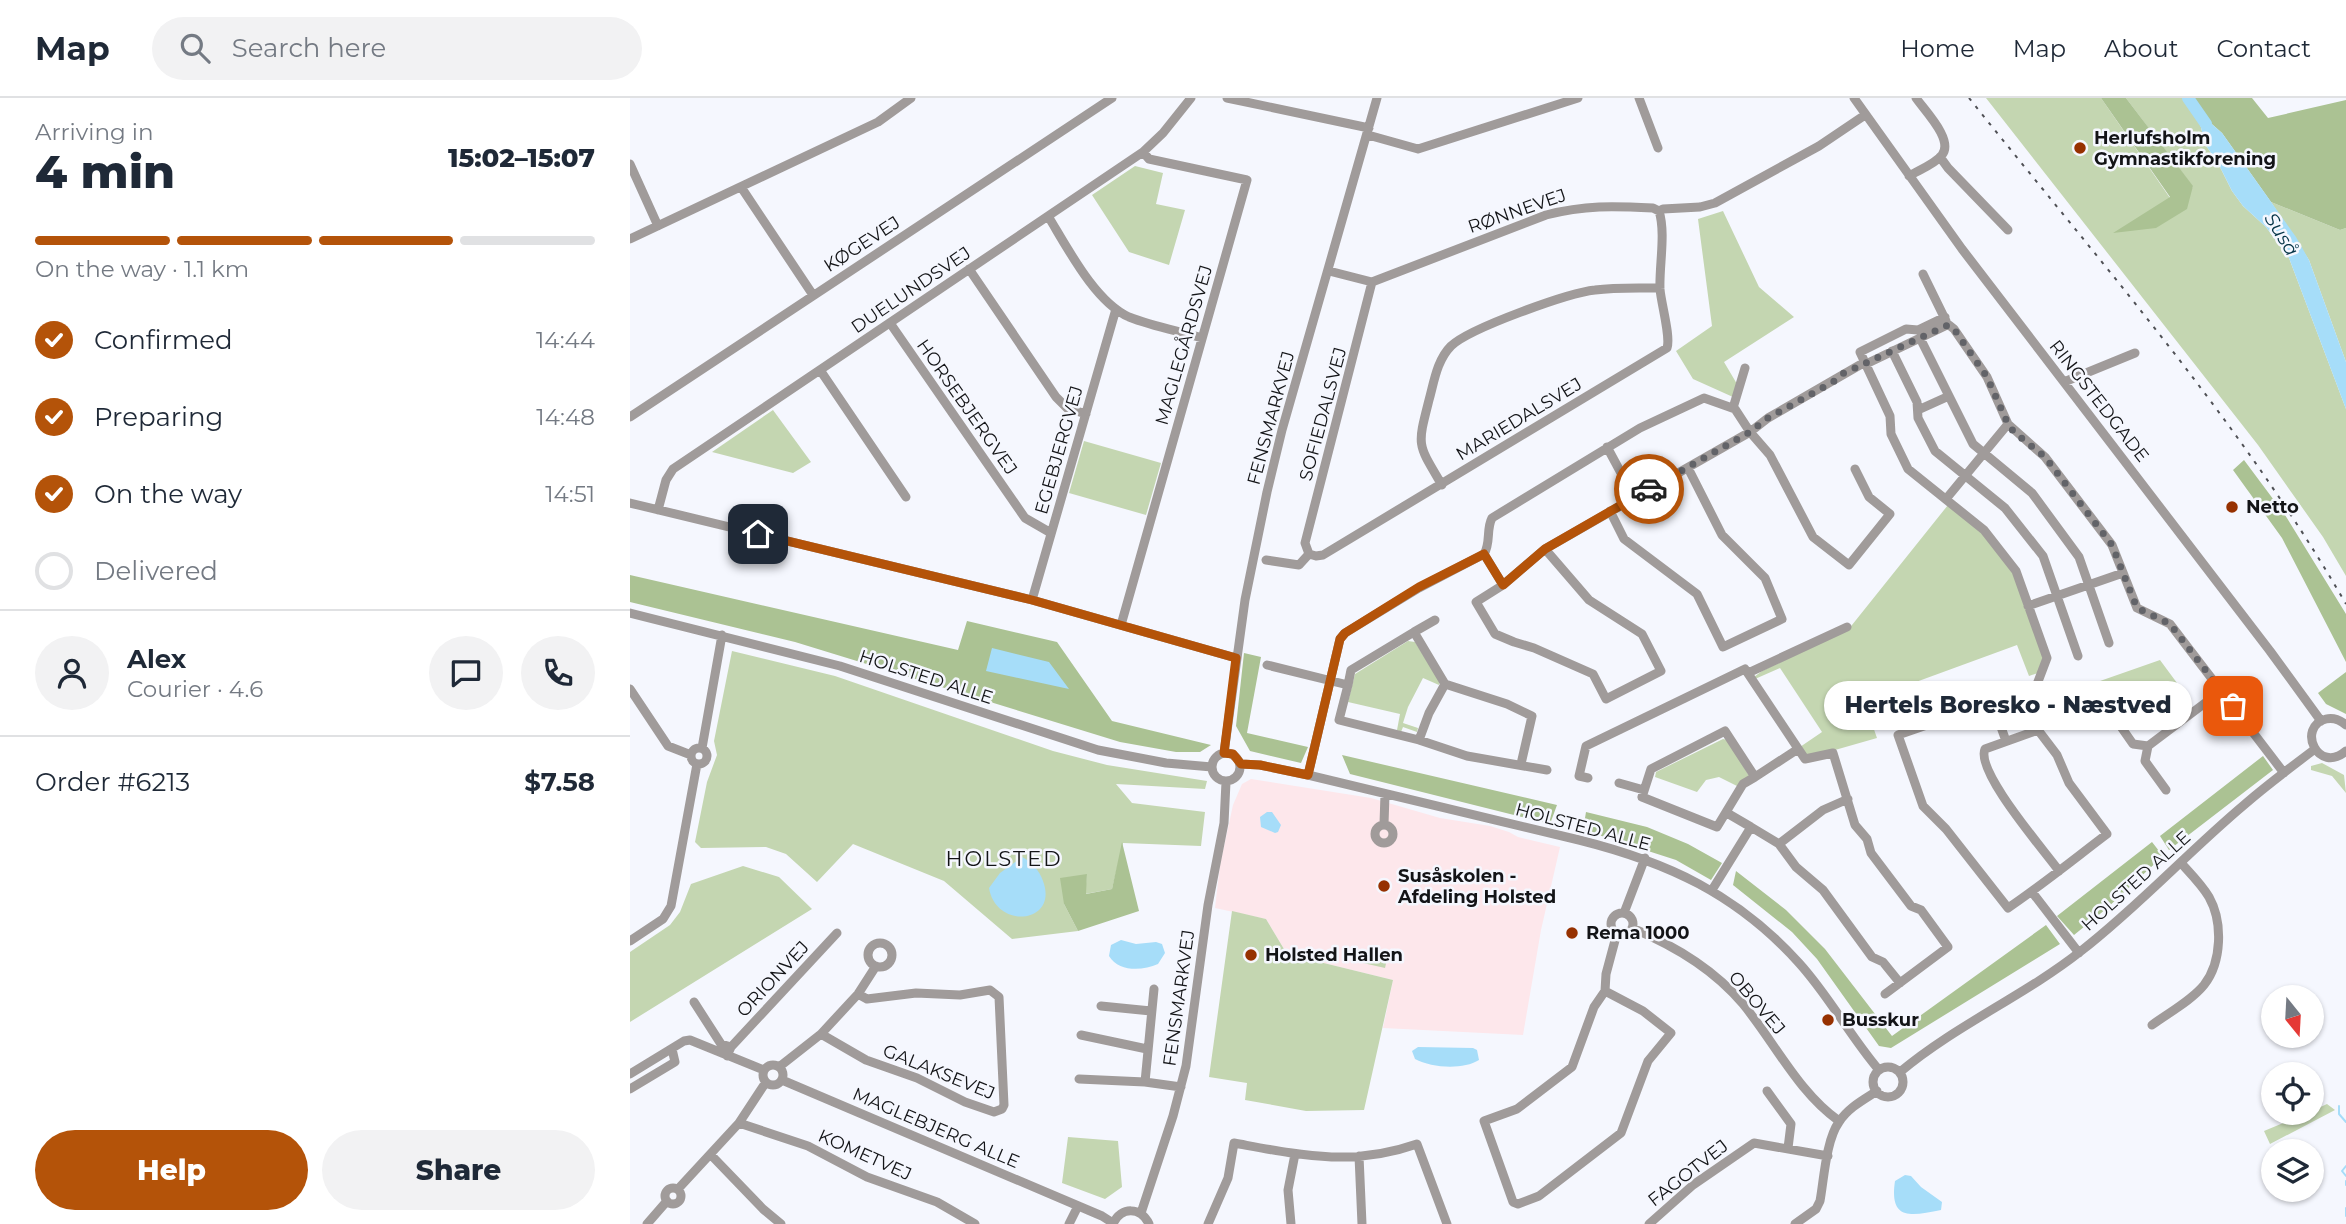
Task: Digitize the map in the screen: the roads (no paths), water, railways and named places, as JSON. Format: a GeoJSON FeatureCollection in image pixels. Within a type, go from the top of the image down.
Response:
{"type":"FeatureCollection","features":[{"type":"Feature","properties":{"kind":"street"},"geometry":{"type":"LineString","coordinates":[[630,239],[878,122],[911,98]]}},
{"type":"Feature","properties":{"kind":"street","name":"KØGEVEJ"},"geometry":{"type":"LineString","coordinates":[[630,417],[1112,98]]}},
{"type":"Feature","properties":{"kind":"street","name":"DUELUNDSVEJ"},"geometry":{"type":"LineString","coordinates":[[658,510],[666,480],[673,469],[1143,152],[1163,133],[1191,98]]}},
{"type":"Feature","properties":{"kind":"street"},"geometry":{"type":"LineString","coordinates":[[1227,98],[1368,131],[1418,149],[1578,98]]}},
{"type":"Feature","properties":{"kind":"street","name":"FENSMARKVEJ"},"geometry":{"type":"LineString","coordinates":[[1224,753],[1253,553],[1282,430],[1377,98]]}},
{"type":"Feature","properties":{"kind":"street"},"geometry":{"type":"LineString","coordinates":[[1639,98],[1658,148]]}},
{"type":"Feature","properties":{"kind":"street","name":"RINGSTEDGADE"},"geometry":{"type":"LineString","coordinates":[[1854,98],[1909,176],[2270,650],[2320,721]]}},
{"type":"Feature","properties":{"kind":"street"},"geometry":{"type":"LineString","coordinates":[[1909,176],[1940,157],[1946,148],[1945,138],[1916,98]]}},
{"type":"Feature","properties":{"kind":"street","name":"RØNNEVEJ"},"geometry":{"type":"LineString","coordinates":[[1372,282],[1546,215],[1569,209],[1593,205],[1653,208],[1659,211],[1700,208],[1715,203],[1819,146],[1866,115]]}},
{"type":"Feature","properties":{"kind":"street","name":"MAGLEGÅRDSVEJ"},"geometry":{"type":"LineString","coordinates":[[1121,625],[1247,180],[1149,159],[1143,152]]}},
{"type":"Feature","properties":{"kind":"street"},"geometry":{"type":"LineString","coordinates":[[1940,157],[2008,230]]}},
{"type":"Feature","properties":{"kind":"street"},"geometry":{"type":"LineString","coordinates":[[630,164],[658,226]]}},
{"type":"Feature","properties":{"kind":"street"},"geometry":{"type":"LineString","coordinates":[[740,187],[813,295]]}},
{"type":"Feature","properties":{"kind":"street","name":"MARIEDALSVEJ"},"geometry":{"type":"LineString","coordinates":[[1266,559],[1299,565],[1309,554],[1323,555],[1667,348],[1669,341],[1660,288],[1659,211]]}},
{"type":"Feature","properties":{"kind":"street"},"geometry":{"type":"LineString","coordinates":[[1048,216],[1091,283],[1116,309],[1129,316],[1202,338]]}},
{"type":"Feature","properties":{"kind":"street"},"geometry":{"type":"LineString","coordinates":[[969,269],[1056,397],[1067,408],[1086,414]]}},
{"type":"Feature","properties":{"kind":"street"},"geometry":{"type":"LineString","coordinates":[[1329,271],[1372,282]]}},
{"type":"Feature","properties":{"kind":"street"},"geometry":{"type":"LineString","coordinates":[[1923,274],[1947,321],[1987,377],[2008,424],[2045,457],[2112,545],[2137,608],[2170,624],[2284,773]]}},
{"type":"Feature","properties":{"kind":"street","name":"SOFIEDALSVEJ"},"geometry":{"type":"LineString","coordinates":[[1309,554],[1305,543],[1372,282]]}},
{"type":"Feature","properties":{"kind":"street"},"geometry":{"type":"LineString","coordinates":[[1442,485],[1422,452],[1420,439],[1437,370],[1450,347],[1466,335],[1575,293],[1598,289],[1660,288]]}},
{"type":"Feature","properties":{"kind":"street","name":"EGEBJERGVEJ"},"geometry":{"type":"LineString","coordinates":[[1032,600],[1116,309]]}},
{"type":"Feature","properties":{"kind":"street"},"geometry":{"type":"LineString","coordinates":[[1545,549],[1589,600],[1642,634],[1661,671],[1606,699],[1593,674],[1495,634],[1476,602],[1503,585],[1545,549],[1750,432],[1768,418],[1947,321]]}},
{"type":"Feature","properties":{"kind":"street"},"geometry":{"type":"LineString","coordinates":[[1947,321],[1918,330],[1906,329],[1860,352],[1890,416],[1891,434],[1908,469],[1984,530],[2016,571],[2047,659],[2036,687],[1898,734],[1923,806],[1946,829],[2008,908],[2032,892],[2107,834],[2069,783],[2057,755],[2038,730],[1983,751],[1993,785],[2059,871]]}},
{"type":"Feature","properties":{"kind":"street","name":"HORSEBJERGVEJ"},"geometry":{"type":"LineString","coordinates":[[890,323],[1025,519],[1051,533]]}},
{"type":"Feature","properties":{"kind":"street"},"geometry":{"type":"LineString","coordinates":[[1920,338],[1973,444],[2032,493],[2078,557],[2109,643]]}},
{"type":"Feature","properties":{"kind":"street"},"geometry":{"type":"LineString","coordinates":[[1892,351],[1917,402],[1918,418],[1934,451],[2012,515],[2043,556],[2078,656]]}},
{"type":"Feature","properties":{"kind":"street"},"geometry":{"type":"LineString","coordinates":[[2064,382],[2135,353]]}},
{"type":"Feature","properties":{"kind":"street"},"geometry":{"type":"LineString","coordinates":[[1733,408],[1745,368]]}},
{"type":"Feature","properties":{"kind":"street"},"geometry":{"type":"LineString","coordinates":[[820,370],[906,497]]}},
{"type":"Feature","properties":{"kind":"street"},"geometry":{"type":"LineString","coordinates":[[1917,410],[1949,396]]}},
{"type":"Feature","properties":{"kind":"street"},"geometry":{"type":"LineString","coordinates":[[1308,775],[1340,639],[1345,633],[1419,587],[1484,554],[1488,547],[1489,525],[1493,518],[1640,428],[1704,398],[1733,408],[1770,455],[1813,537],[1849,565],[1890,513],[1869,497],[1855,469]]}},
{"type":"Feature","properties":{"kind":"street"},"geometry":{"type":"LineString","coordinates":[[1946,499],[2008,424]]}},
{"type":"Feature","properties":{"kind":"street"},"geometry":{"type":"LineString","coordinates":[[1607,447],[1634,497]]}},
{"type":"Feature","properties":{"kind":"street"},"geometry":{"type":"LineString","coordinates":[[1610,511],[1624,539],[1697,594],[1723,647],[1782,619],[1765,578],[1722,536],[1688,468]]}},
{"type":"Feature","properties":{"kind":"street"},"geometry":{"type":"LineString","coordinates":[[630,503],[1032,600],[1236,658]]}},
{"type":"Feature","properties":{"kind":"street"},"geometry":{"type":"LineString","coordinates":[[1484,554],[1503,585]]}},
{"type":"Feature","properties":{"kind":"street"},"geometry":{"type":"LineString","coordinates":[[2028,606],[2123,573]]}},
{"type":"Feature","properties":{"kind":"street","name":"HOLSTED ALLE"},"geometry":{"type":"LineString","coordinates":[[630,613],[839,665],[1098,750],[1166,763],[1212,767]]}},
{"type":"Feature","properties":{"kind":"street"},"geometry":{"type":"LineString","coordinates":[[1435,620],[1351,670],[1339,720],[1419,740],[1467,756],[1547,770]]}},
{"type":"Feature","properties":{"kind":"street"},"geometry":{"type":"LineString","coordinates":[[1748,673],[1847,628]]}},
{"type":"Feature","properties":{"kind":"street"},"geometry":{"type":"LineString","coordinates":[[1414,632],[1445,684],[1507,704],[1532,716],[1521,764]]}},
{"type":"Feature","properties":{"kind":"street"},"geometry":{"type":"LineString","coordinates":[[702,748],[722,635]]}},
{"type":"Feature","properties":{"kind":"street"},"geometry":{"type":"LineString","coordinates":[[1267,665],[1348,685]]}},
{"type":"Feature","properties":{"kind":"street"},"geometry":{"type":"LineString","coordinates":[[1588,779],[1579,776],[1586,746],[1745,669],[1805,760],[1833,753],[1855,825],[1867,839],[1871,853],[1910,906],[1921,910],[1948,947],[1885,994]]}},
{"type":"Feature","properties":{"kind":"street"},"geometry":{"type":"LineString","coordinates":[[1419,740],[1429,713],[1445,684]]}},
{"type":"Feature","properties":{"kind":"street"},"geometry":{"type":"LineString","coordinates":[[630,689],[668,746],[691,755]]}},
{"type":"Feature","properties":{"kind":"street"},"geometry":{"type":"LineString","coordinates":[[2096,691],[2133,744],[2148,746]]}},
{"type":"Feature","properties":{"kind":"street"},"geometry":{"type":"LineString","coordinates":[[2166,790],[2145,761],[2148,746],[2221,691]]}},
{"type":"Feature","properties":{"kind":"street"},"geometry":{"type":"LineString","coordinates":[[1992,702],[2006,741]]}},
{"type":"Feature","properties":{"kind":"street"},"geometry":{"type":"LineString","coordinates":[[2345,753],[2332,757],[2320,754],[2311,737],[2320,721],[2333,718],[2346,725]]}},
{"type":"Feature","properties":{"kind":"street"},"geometry":{"type":"LineString","coordinates":[[1755,777],[1725,731],[1651,769],[1642,797],[1717,827],[1743,783],[1755,777],[1798,749]]}},
{"type":"Feature","properties":{"kind":"street"},"geometry":{"type":"LineString","coordinates":[[702,748],[706,751],[707,759],[697,764],[692,761],[691,755],[695,749],[702,748]]}},
{"type":"Feature","properties":{"kind":"street","name":"HOLSTED ALLE"},"geometry":{"type":"LineString","coordinates":[[1900,1072],[1949,1035],[2029,988],[2079,953],[2129,912],[2244,805],[2315,749]]}},
{"type":"Feature","properties":{"kind":"street"},"geometry":{"type":"LineString","coordinates":[[1224,753],[1233,754],[1241,764],[1238,776],[1226,782],[1217,779],[1212,767],[1216,757],[1224,753]]}},
{"type":"Feature","properties":{"kind":"street"},"geometry":{"type":"LineString","coordinates":[[630,942],[663,919],[671,906],[697,764]]}},
{"type":"Feature","properties":{"kind":"street","name":"HOLSTED ALLE"},"geometry":{"type":"LineString","coordinates":[[1241,764],[1308,775],[1619,850],[1670,868],[1712,890],[1750,917],[1800,964],[1856,1044],[1879,1070]]}},
{"type":"Feature","properties":{"kind":"street","name":"FENSMARKVEJ"},"geometry":{"type":"LineString","coordinates":[[1141,1213],[1181,1087],[1191,1038],[1208,905],[1224,822],[1226,782]]}},
{"type":"Feature","properties":{"kind":"street"},"geometry":{"type":"LineString","coordinates":[[1619,783],[1644,790]]}},
{"type":"Feature","properties":{"kind":"street"},"geometry":{"type":"LineString","coordinates":[[1384,824],[1385,794]]}},
{"type":"Feature","properties":{"kind":"street"},"geometry":{"type":"LineString","coordinates":[[1779,844],[1823,810],[1848,799]]}},
{"type":"Feature","properties":{"kind":"street"},"geometry":{"type":"LineString","coordinates":[[1727,813],[1779,844],[1796,867],[1823,890],[1872,957],[1883,962],[1900,983]]}},
{"type":"Feature","properties":{"kind":"street"},"geometry":{"type":"LineString","coordinates":[[1712,890],[1751,827]]}},
{"type":"Feature","properties":{"kind":"street"},"geometry":{"type":"LineString","coordinates":[[1624,913],[1645,858]]}},
{"type":"Feature","properties":{"kind":"street"},"geometry":{"type":"LineString","coordinates":[[2152,1025],[2204,985],[2213,971],[2216,959],[2218,924],[2215,909],[2205,890],[2181,863]]}},
{"type":"Feature","properties":{"kind":"street"},"geometry":{"type":"LineString","coordinates":[[2032,892],[2079,953]]}},
{"type":"Feature","properties":{"kind":"street"},"geometry":{"type":"LineString","coordinates":[[1624,913],[1632,919],[1632,928],[1624,934],[1617,933],[1612,928],[1612,921],[1615,916],[1624,913]]}},
{"type":"Feature","properties":{"kind":"street","name":"OBOVEJ"},"geometry":{"type":"LineString","coordinates":[[1632,928],[1686,955],[1725,987],[1743,1004],[1813,1099],[1839,1121]]}},
{"type":"Feature","properties":{"kind":"street","name":"ORIONVEJ"},"geometry":{"type":"LineString","coordinates":[[729,1051],[838,933]]}},
{"type":"Feature","properties":{"kind":"street"},"geometry":{"type":"LineString","coordinates":[[1605,992],[1643,1011],[1671,1033],[1648,1061],[1621,1133],[1539,1196],[1518,1204],[1513,1202],[1484,1121],[1517,1109],[1568,1072],[1576,1060],[1594,1007],[1605,992],[1606,974],[1617,933]]}},
{"type":"Feature","properties":{"kind":"street"},"geometry":{"type":"LineString","coordinates":[[779,1066],[782,1080],[774,1085],[766,1082],[763,1077],[764,1070],[772,1065],[779,1066],[821,1034],[858,994],[876,966]]}},
{"type":"Feature","properties":{"kind":"street"},"geometry":{"type":"LineString","coordinates":[[1145,1082],[1154,989]]}},
{"type":"Feature","properties":{"kind":"street","name":"GALAKSEVEJ"},"geometry":{"type":"LineString","coordinates":[[821,1034],[866,1060],[918,1078],[965,1102],[994,1112],[1002,1109],[1004,1105],[999,997],[995,992],[990,990],[960,995],[916,993],[867,999],[858,994]]}},
{"type":"Feature","properties":{"kind":"street"},"geometry":{"type":"LineString","coordinates":[[694,1002],[721,1044],[764,1070]]}},
{"type":"Feature","properties":{"kind":"street"},"geometry":{"type":"LineString","coordinates":[[1101,1006],[1151,1012]]}},
{"type":"Feature","properties":{"kind":"street"},"geometry":{"type":"LineString","coordinates":[[1081,1035],[1147,1049]]}},
{"type":"Feature","properties":{"kind":"street"},"geometry":{"type":"LineString","coordinates":[[630,1074],[690,1040],[729,1051]]}},
{"type":"Feature","properties":{"kind":"street"},"geometry":{"type":"LineString","coordinates":[[630,1089],[675,1062],[671,1049]]}},
{"type":"Feature","properties":{"kind":"street"},"geometry":{"type":"LineString","coordinates":[[1892,1067],[1900,1072],[1903,1086],[1896,1094],[1886,1096],[1877,1091],[1873,1083],[1879,1070],[1892,1067]]}},
{"type":"Feature","properties":{"kind":"street"},"geometry":{"type":"LineString","coordinates":[[1079,1079],[1145,1082],[1181,1087]]}},
{"type":"Feature","properties":{"kind":"street","name":"MAGLEBJERG ALLE"},"geometry":{"type":"LineString","coordinates":[[782,1080],[1078,1206],[1113,1224]]}},
{"type":"Feature","properties":{"kind":"street"},"geometry":{"type":"LineString","coordinates":[[647,1224],[667,1202],[664,1197],[666,1190],[671,1187],[678,1189],[711,1155],[739,1123],[756,1093],[766,1082]]}},
{"type":"Feature","properties":{"kind":"street"},"geometry":{"type":"LineString","coordinates":[[1767,1091],[1791,1125],[1788,1148]]}},
{"type":"Feature","properties":{"kind":"street"},"geometry":{"type":"LineString","coordinates":[[1795,1224],[1816,1209],[1821,1201],[1832,1136],[1839,1121],[1848,1110],[1877,1091]]}},
{"type":"Feature","properties":{"kind":"street","name":"KOMETVEJ"},"geometry":{"type":"LineString","coordinates":[[739,1123],[808,1146],[867,1177],[937,1202],[975,1224]]}},
{"type":"Feature","properties":{"kind":"street"},"geometry":{"type":"LineString","coordinates":[[1208,1224],[1228,1178],[1234,1143],[1316,1157],[1382,1155],[1417,1144],[1447,1224]]}},
{"type":"Feature","properties":{"kind":"street","name":"FAGOTVEJ"},"geometry":{"type":"LineString","coordinates":[[1649,1224],[1693,1185],[1750,1145],[1757,1143],[1828,1156]]}},
{"type":"Feature","properties":{"kind":"street"},"geometry":{"type":"LineString","coordinates":[[1291,1224],[1289,1190],[1295,1154]]}},
{"type":"Feature","properties":{"kind":"street"},"geometry":{"type":"LineString","coordinates":[[711,1155],[781,1224]]}},
{"type":"Feature","properties":{"kind":"street"},"geometry":{"type":"LineString","coordinates":[[1359,1156],[1362,1224]]}},
{"type":"Feature","properties":{"kind":"street"},"geometry":{"type":"LineString","coordinates":[[1069,1224],[1078,1206]]}},
{"type":"Feature","properties":{"kind":"street"},"geometry":{"type":"LineString","coordinates":[[1113,1224],[1125,1212],[1141,1213],[1149,1224]]}},
{"type":"Feature","properties":{"kind":"water"},"geometry":{"type":"Polygon","coordinates":[[[2197,111],[2222,133],[2296,237],[2309,260],[2346,362],[2346,409],[2289,258],[2266,227],[2243,206],[2232,191],[2205,144],[2197,111]]]}},
{"type":"Feature","properties":{"kind":"water"},"geometry":{"type":"Polygon","coordinates":[[[992,648],[1049,662],[1069,689],[986,671],[992,648]]]}},
{"type":"Feature","properties":{"kind":"water"},"geometry":{"type":"Polygon","coordinates":[[[1272,812],[1281,825],[1278,832],[1261,827],[1260,817],[1272,812]]]}},
{"type":"Feature","properties":{"kind":"water"},"geometry":{"type":"Polygon","coordinates":[[[1022,857],[1039,873],[1046,895],[1042,906],[1035,913],[1013,916],[994,902],[989,888],[1000,873],[1022,857]]]}},
{"type":"Feature","properties":{"kind":"water"},"geometry":{"type":"Polygon","coordinates":[[[1121,940],[1136,944],[1156,942],[1162,944],[1165,953],[1158,964],[1131,969],[1119,965],[1109,956],[1111,945],[1121,940]]]}},
{"type":"Feature","properties":{"kind":"water"},"geometry":{"type":"Polygon","coordinates":[[[1418,1047],[1473,1048],[1477,1050],[1479,1060],[1447,1067],[1430,1064],[1415,1059],[1412,1051],[1418,1047]]]}},
{"type":"Feature","properties":{"kind":"water"},"geometry":{"type":"Polygon","coordinates":[[[1905,1175],[1911,1176],[1942,1202],[1941,1210],[1912,1214],[1899,1209],[1895,1203],[1895,1181],[1905,1175]]]}},
{"type":"Feature","properties":{"kind":"waterway","name":"Suså"},"geometry":{"type":"LineString","coordinates":[[2188,98],[2206,124]]}},
{"type":"Feature","properties":{"kind":"waterway"},"geometry":{"type":"LineString","coordinates":[[2339,1106],[2339,1114],[2346,1122]]}},
{"type":"Feature","properties":{"kind":"waterway"},"geometry":{"type":"LineString","coordinates":[[2346,1166],[2342,1171],[2346,1176]]}},
{"type":"Feature","properties":{"kind":"waterway"},"geometry":{"type":"LineString","coordinates":[[2346,1208],[2346,1216]]}},
{"type":"Feature","properties":{"kind":"railway"},"geometry":{"type":"LineString","coordinates":[[1969,98],[2215,407],[2305,537],[2346,604]]}},
{"type":"Feature","properties":{"kind":"place","name":"Herlufsholm Gymnastikforening"},"geometry":{"type":"Point","coordinates":[2080,148]}},
{"type":"Feature","properties":{"kind":"place","name":"Netto"},"geometry":{"type":"Point","coordinates":[2232,507]}},
{"type":"Feature","properties":{"kind":"place","name":"Hertels Boresko - Næstved"},"geometry":{"type":"Point","coordinates":[2233,706]}},
{"type":"Feature","properties":{"kind":"place","name":"Susåskolen - Afdeling Holsted"},"geometry":{"type":"Point","coordinates":[1384,886]}},
{"type":"Feature","properties":{"kind":"place","name":"Rema 1000"},"geometry":{"type":"Point","coordinates":[1572,933]}},
{"type":"Feature","properties":{"kind":"place","name":"Holsted Hallen"},"geometry":{"type":"Point","coordinates":[1251,955]}},
{"type":"Feature","properties":{"kind":"place","name":"Busskur"},"geometry":{"type":"Point","coordinates":[1828,1020]}},
{"type":"Feature","properties":{"kind":"district","name":"HOLSTED"},"geometry":{"type":"Point","coordinates":[1004,859]}}]}
